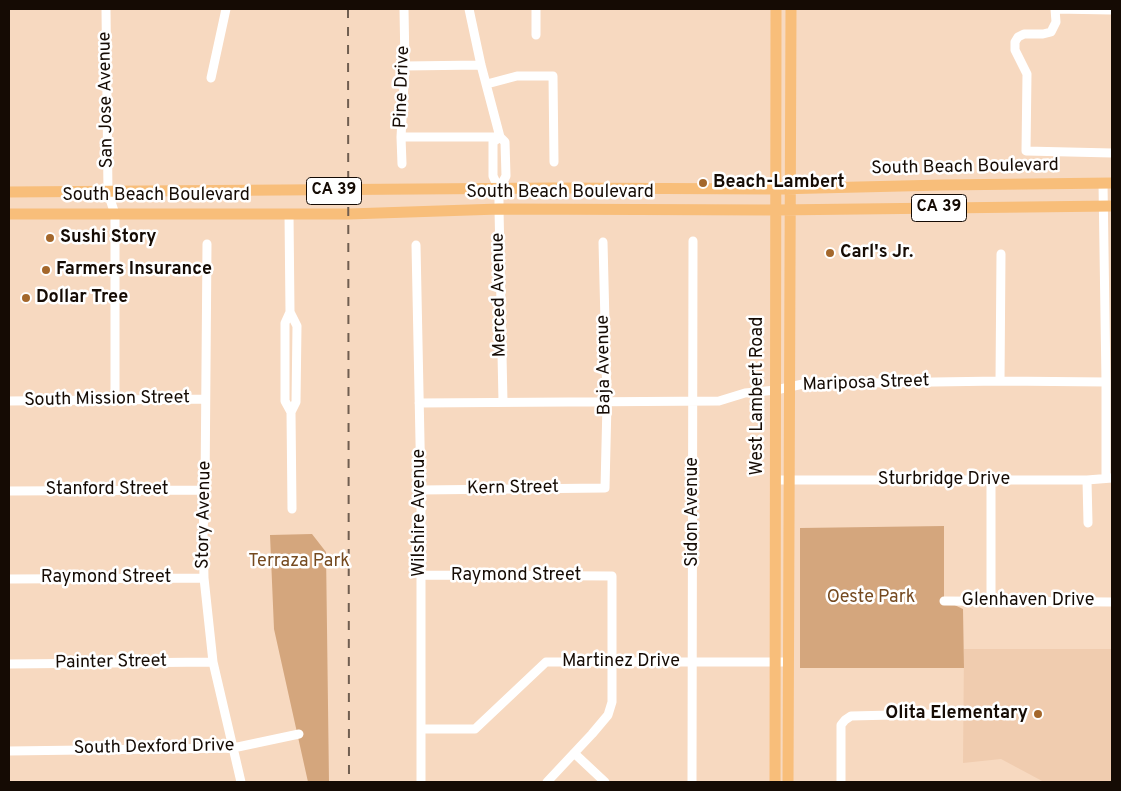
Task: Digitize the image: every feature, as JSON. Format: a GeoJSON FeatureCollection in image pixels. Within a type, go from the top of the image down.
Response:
{"type":"FeatureCollection","features":[{"type":"Feature","properties":{"kind":"main road","name":"West Lambert Road"},"geometry":{"type":"LineString","coordinates":[[775,782],[776,9]]}},
{"type":"Feature","properties":{"kind":"main road","name":"West Lambert Road"},"geometry":{"type":"LineString","coordinates":[[788,782],[791,9]]}},
{"type":"Feature","properties":{"kind":"main road","name":"South Beach Boulevard"},"geometry":{"type":"LineString","coordinates":[[9,192],[791,189],[1108,183]]}},
{"type":"Feature","properties":{"kind":"main road","name":"South Beach Boulevard"},"geometry":{"type":"LineString","coordinates":[[9,214],[349,214],[499,209],[790,210],[1108,206]]}},
{"type":"Feature","properties":{"kind":"street","name":"San Jose Avenue"},"geometry":{"type":"LineString","coordinates":[[106,9],[108,193],[115,214],[115,399]]}},
{"type":"Feature","properties":{"kind":"street"},"geometry":{"type":"LineString","coordinates":[[211,78],[226,9]]}},
{"type":"Feature","properties":{"kind":"street","name":"Pine Drive"},"geometry":{"type":"LineString","coordinates":[[402,164],[401,137],[405,66],[404,9]]}},
{"type":"Feature","properties":{"kind":"street"},"geometry":{"type":"LineString","coordinates":[[401,137],[500,136],[487,84],[480,65],[469,9]]}},
{"type":"Feature","properties":{"kind":"street"},"geometry":{"type":"LineString","coordinates":[[536,9],[536,35]]}},
{"type":"Feature","properties":{"kind":"street"},"geometry":{"type":"LineString","coordinates":[[1112,10],[1055,9],[1056,22],[1051,32],[1024,34],[1018,37],[1015,42],[1015,50],[1026,74],[1026,151],[1112,153]]}},
{"type":"Feature","properties":{"kind":"street"},"geometry":{"type":"LineString","coordinates":[[405,66],[480,65]]}},
{"type":"Feature","properties":{"kind":"street"},"geometry":{"type":"LineString","coordinates":[[487,84],[517,76],[553,76],[554,162]]}},
{"type":"Feature","properties":{"kind":"street","name":"Merced Avenue"},"geometry":{"type":"LineString","coordinates":[[500,136],[493,142],[493,176],[499,189],[503,402]]}},
{"type":"Feature","properties":{"kind":"street"},"geometry":{"type":"LineString","coordinates":[[1108,183],[1106,382],[1109,478]]}},
{"type":"Feature","properties":{"kind":"street"},"geometry":{"type":"LineString","coordinates":[[289,214],[290,312],[285,322],[285,401],[291,412],[292,509]]}},
{"type":"Feature","properties":{"kind":"street","name":"Sidon Avenue"},"geometry":{"type":"LineString","coordinates":[[692,782],[693,241]]}},
{"type":"Feature","properties":{"kind":"street","name":"Baja Avenue"},"geometry":{"type":"LineString","coordinates":[[603,242],[607,403],[605,488]]}},
{"type":"Feature","properties":{"kind":"street","name":"Story Avenue"},"geometry":{"type":"LineString","coordinates":[[207,244],[204,578],[213,662],[241,782]]}},
{"type":"Feature","properties":{"kind":"street","name":"Wilshire Avenue"},"geometry":{"type":"LineString","coordinates":[[416,245],[421,490],[420,782]]}},
{"type":"Feature","properties":{"kind":"street"},"geometry":{"type":"LineString","coordinates":[[1000,380],[1001,254]]}},
{"type":"Feature","properties":{"kind":"street","name":"Mariposa Street"},"geometry":{"type":"LineString","coordinates":[[418,403],[693,402],[718,401],[745,393],[776,390],[803,384],[1000,380],[1106,382]]}},
{"type":"Feature","properties":{"kind":"street","name":"South Mission Street"},"geometry":{"type":"LineString","coordinates":[[9,402],[205,399]]}},
{"type":"Feature","properties":{"kind":"street","name":"Sturbridge Drive"},"geometry":{"type":"LineString","coordinates":[[776,480],[1087,480],[1109,478]]}},
{"type":"Feature","properties":{"kind":"street"},"geometry":{"type":"LineString","coordinates":[[991,479],[991,601]]}},
{"type":"Feature","properties":{"kind":"street"},"geometry":{"type":"LineString","coordinates":[[1087,480],[1088,524]]}},
{"type":"Feature","properties":{"kind":"street","name":"Kern Street"},"geometry":{"type":"LineString","coordinates":[[421,490],[605,488]]}},
{"type":"Feature","properties":{"kind":"street","name":"Stanford Street"},"geometry":{"type":"LineString","coordinates":[[9,491],[205,490]]}},
{"type":"Feature","properties":{"kind":"street","name":"Raymond Street"},"geometry":{"type":"LineString","coordinates":[[420,576],[612,576],[612,662]]}},
{"type":"Feature","properties":{"kind":"street","name":"Raymond Street"},"geometry":{"type":"LineString","coordinates":[[9,579],[204,578]]}},
{"type":"Feature","properties":{"kind":"street","name":"Glenhaven Drive"},"geometry":{"type":"LineString","coordinates":[[944,601],[1112,602]]}},
{"type":"Feature","properties":{"kind":"street","name":"Painter Street"},"geometry":{"type":"LineString","coordinates":[[9,664],[213,662]]}},
{"type":"Feature","properties":{"kind":"street","name":"Martinez Drive"},"geometry":{"type":"LineString","coordinates":[[421,730],[475,729],[546,662],[788,662]]}},
{"type":"Feature","properties":{"kind":"street"},"geometry":{"type":"LineString","coordinates":[[546,782],[608,715],[612,702],[612,662]]}},
{"type":"Feature","properties":{"kind":"street"},"geometry":{"type":"LineString","coordinates":[[841,782],[841,725],[844,720],[852,716],[935,714]]}},
{"type":"Feature","properties":{"kind":"street","name":"South Dexford Drive"},"geometry":{"type":"LineString","coordinates":[[9,751],[233,748],[299,734]]}},
{"type":"Feature","properties":{"kind":"street"},"geometry":{"type":"LineString","coordinates":[[574,753],[605,782]]}},
{"type":"Feature","properties":{"kind":"shaded area","name":"Olita Elementary"},"geometry":{"type":"Polygon","coordinates":[[[964,649],[1112,649],[1112,782],[1044,782],[1001,759],[963,763],[964,649]]]}},
{"type":"Feature","properties":{"kind":"green space","name":"Oeste Park"},"geometry":{"type":"Polygon","coordinates":[[[944,526],[944,600],[963,609],[964,668],[800,668],[800,528],[944,526]]]}},
{"type":"Feature","properties":{"kind":"green space","name":"Terraza Park"},"geometry":{"type":"Polygon","coordinates":[[[312,534],[326,552],[329,782],[308,782],[274,629],[270,535],[312,534]]]}},
{"type":"Feature","properties":{"kind":"railway"},"geometry":{"type":"LineString","coordinates":[[348,9],[349,782]]}},
{"type":"Feature","properties":{"kind":"place","name":"Beach-Lambert"},"geometry":{"type":"Point","coordinates":[703,183]}},
{"type":"Feature","properties":{"kind":"place","name":"Sushi Story"},"geometry":{"type":"Point","coordinates":[50,238]}},
{"type":"Feature","properties":{"kind":"place","name":"Carl's Jr."},"geometry":{"type":"Point","coordinates":[830,253]}},
{"type":"Feature","properties":{"kind":"place","name":"Farmers Insurance"},"geometry":{"type":"Point","coordinates":[46,270]}},
{"type":"Feature","properties":{"kind":"place","name":"Dollar Tree"},"geometry":{"type":"Point","coordinates":[26,298]}},
{"type":"Feature","properties":{"kind":"place","name":"Olita Elementary"},"geometry":{"type":"Point","coordinates":[1038,714]}}]}
